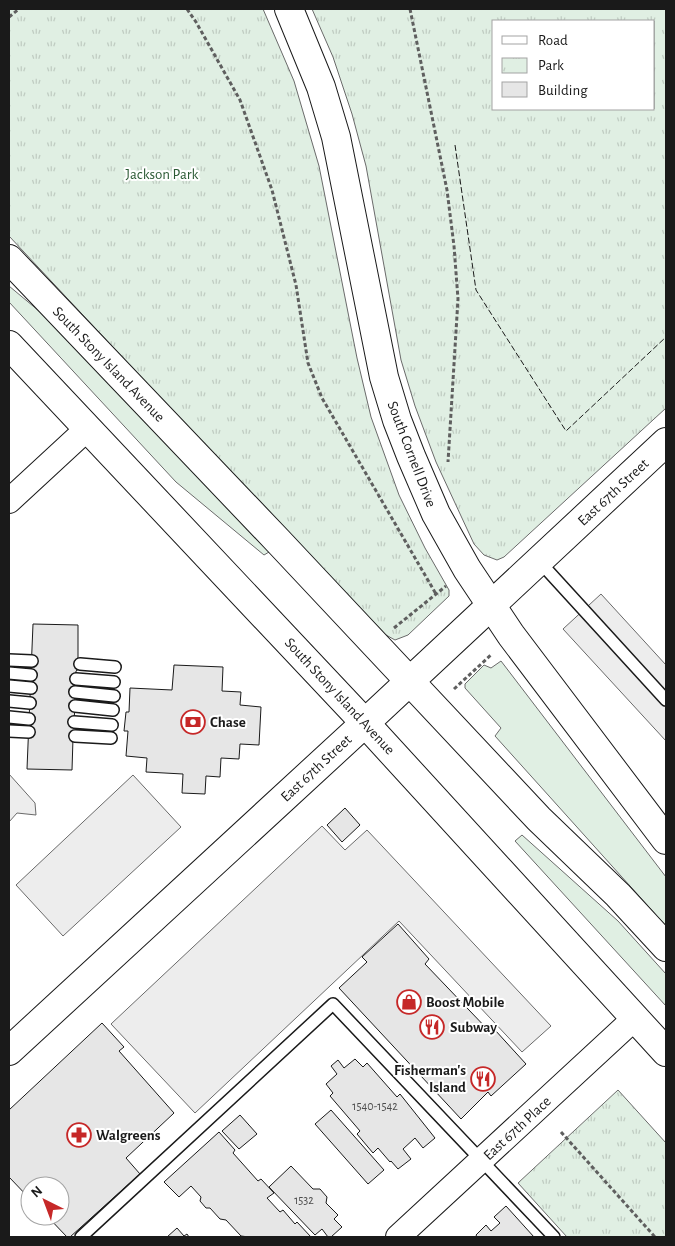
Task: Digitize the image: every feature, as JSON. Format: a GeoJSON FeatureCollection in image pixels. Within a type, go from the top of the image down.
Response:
{"type":"FeatureCollection","features":[{"type":"Feature","properties":{"kind":"main road","name":"South Cornell Drive"},"geometry":{"type":"LineString","coordinates":[[289,9],[321,87],[336,137],[384,377],[410,456],[436,514],[467,569],[511,635],[666,840]]}},
{"type":"Feature","properties":{"kind":"main road","name":"South Stony Island Avenue"},"geometry":{"type":"LineString","coordinates":[[9,259],[539,819],[618,895],[666,947]]}},
{"type":"Feature","properties":{"kind":"main road","name":"South Stony Island Avenue"},"geometry":{"type":"LineString","coordinates":[[9,345],[365,723],[666,1052]]}},
{"type":"Feature","properties":{"kind":"main road","name":"East 67th Street"},"geometry":{"type":"LineString","coordinates":[[9,1051],[539,561],[663,452]]}},
{"type":"Feature","properties":{"kind":"street"},"geometry":{"type":"LineString","coordinates":[[9,501],[88,428]]}},
{"type":"Feature","properties":{"kind":"street","name":"East 67th Place"},"geometry":{"type":"LineString","coordinates":[[398,1237],[635,1018]]}},
{"type":"Feature","properties":{"kind":"lane"},"geometry":{"type":"LineString","coordinates":[[539,561],[666,700]]}},
{"type":"Feature","properties":{"kind":"lane"},"geometry":{"type":"LineString","coordinates":[[9,660],[32,661]]}},
{"type":"Feature","properties":{"kind":"lane"},"geometry":{"type":"LineString","coordinates":[[80,664],[115,667]]}},
{"type":"Feature","properties":{"kind":"lane"},"geometry":{"type":"LineString","coordinates":[[9,673],[31,675]]}},
{"type":"Feature","properties":{"kind":"lane"},"geometry":{"type":"LineString","coordinates":[[76,679],[114,682]]}},
{"type":"Feature","properties":{"kind":"lane"},"geometry":{"type":"LineString","coordinates":[[9,686],[31,688]]}},
{"type":"Feature","properties":{"kind":"lane"},"geometry":{"type":"LineString","coordinates":[[75,692],[114,696]]}},
{"type":"Feature","properties":{"kind":"lane"},"geometry":{"type":"LineString","coordinates":[[9,702],[30,703]]}},
{"type":"Feature","properties":{"kind":"lane"},"geometry":{"type":"LineString","coordinates":[[75,706],[113,710]]}},
{"type":"Feature","properties":{"kind":"lane"},"geometry":{"type":"LineString","coordinates":[[9,717],[30,719]]}},
{"type":"Feature","properties":{"kind":"lane"},"geometry":{"type":"LineString","coordinates":[[74,722],[112,725]]}},
{"type":"Feature","properties":{"kind":"lane"},"geometry":{"type":"LineString","coordinates":[[9,731],[29,732]]}},
{"type":"Feature","properties":{"kind":"lane"},"geometry":{"type":"LineString","coordinates":[[75,736],[111,738]]}},
{"type":"Feature","properties":{"kind":"lane"},"geometry":{"type":"LineString","coordinates":[[81,1237],[333,1004],[554,1237]]}},
{"type":"Feature","properties":{"kind":"path"},"geometry":{"type":"LineString","coordinates":[[9,17],[19,9]]}},
{"type":"Feature","properties":{"kind":"path"},"geometry":{"type":"LineString","coordinates":[[187,9],[240,100],[272,190],[296,285],[308,363],[322,398],[436,594]]}},
{"type":"Feature","properties":{"kind":"path"},"geometry":{"type":"LineString","coordinates":[[410,9],[447,190],[458,299],[448,462]]}},
{"type":"Feature","properties":{"kind":"path"},"geometry":{"type":"LineString","coordinates":[[391,631],[447,586]]}},
{"type":"Feature","properties":{"kind":"path"},"geometry":{"type":"LineString","coordinates":[[452,691],[492,653]]}},
{"type":"Feature","properties":{"kind":"path"},"geometry":{"type":"LineString","coordinates":[[561,1132],[655,1237]]}},
{"type":"Feature","properties":{"kind":"green space","name":"Jackson Park"},"geometry":{"type":"Polygon","coordinates":[[[9,9],[263,9],[294,81],[319,166],[357,358],[371,417],[399,495],[425,548],[449,590],[449,596],[408,635],[395,640],[386,635],[284,530],[9,236],[9,9]]]}},
{"type":"Feature","properties":{"kind":"green space"},"geometry":{"type":"Polygon","coordinates":[[[312,9],[666,9],[666,408],[504,557],[497,560],[484,555],[474,544],[436,462],[415,406],[401,360],[366,166],[352,114],[333,57],[312,9]]]}},
{"type":"Feature","properties":{"kind":"green space"},"geometry":{"type":"Polygon","coordinates":[[[9,286],[45,316],[269,552],[264,555],[176,482],[9,302],[9,286]]]}},
{"type":"Feature","properties":{"kind":"green space"},"geometry":{"type":"Polygon","coordinates":[[[501,661],[666,877],[666,926],[495,736],[501,728],[465,688],[465,684],[484,665],[491,668],[501,661]]]}},
{"type":"Feature","properties":{"kind":"green space"},"geometry":{"type":"Polygon","coordinates":[[[522,835],[618,921],[666,974],[666,1006],[515,841],[522,835]]]}},
{"type":"Feature","properties":{"kind":"green space"},"geometry":{"type":"Polygon","coordinates":[[[618,1090],[666,1143],[666,1237],[567,1237],[518,1183],[618,1090]]]}},
{"type":"Feature","properties":{"kind":"shaded area"},"geometry":{"type":"Polygon","coordinates":[[[601,594],[666,665],[666,741],[563,629],[601,594]]]}},
{"type":"Feature","properties":{"kind":"shaded area"},"geometry":{"type":"Polygon","coordinates":[[[9,774],[35,803],[36,815],[17,813],[9,822],[9,774]]]}},
{"type":"Feature","properties":{"kind":"shaded area"},"geometry":{"type":"Polygon","coordinates":[[[133,775],[181,827],[63,936],[16,885],[133,775]]]}},
{"type":"Feature","properties":{"kind":"shaded area"},"geometry":{"type":"Polygon","coordinates":[[[322,826],[345,850],[367,830],[551,1026],[522,1052],[399,921],[195,1113],[111,1024],[322,826]]]}},
{"type":"Feature","properties":{"kind":"building"},"geometry":{"type":"Polygon","coordinates":[[[33,624],[78,625],[78,658],[80,660],[80,668],[76,671],[74,726],[76,728],[76,735],[73,738],[72,770],[27,769],[33,624]]]}},
{"type":"Feature","properties":{"kind":"building","name":"Chase"},"geometry":{"type":"Polygon","coordinates":[[[174,665],[223,667],[222,691],[241,692],[240,705],[261,707],[259,745],[240,744],[239,759],[221,758],[220,777],[206,776],[205,794],[182,793],[183,774],[146,772],[147,758],[126,756],[128,731],[124,731],[126,712],[129,712],[130,688],[172,690],[174,665]]]}},
{"type":"Feature","properties":{"kind":"building"},"geometry":{"type":"Polygon","coordinates":[[[345,808],[360,825],[342,842],[327,825],[345,808]]]}},
{"type":"Feature","properties":{"kind":"building"},"geometry":{"type":"Polygon","coordinates":[[[398,924],[429,959],[425,964],[491,1033],[495,1030],[526,1064],[491,1096],[488,1092],[461,1119],[339,988],[367,962],[362,957],[398,924]]]}},
{"type":"Feature","properties":{"kind":"building","name":"Walgreens"},"geometry":{"type":"Polygon","coordinates":[[[102,1023],[124,1047],[119,1051],[174,1113],[126,1158],[140,1174],[70,1237],[67,1237],[57,1226],[70,1226],[70,1176],[20,1176],[20,1189],[9,1177],[9,1110],[102,1023]]]}},
{"type":"Feature","properties":{"kind":"building"},"geometry":{"type":"Polygon","coordinates":[[[355,1059],[363,1067],[367,1063],[397,1097],[400,1094],[435,1138],[423,1148],[415,1138],[403,1149],[411,1159],[398,1169],[378,1148],[373,1153],[357,1134],[360,1131],[330,1096],[333,1093],[326,1084],[337,1074],[331,1066],[338,1060],[344,1068],[355,1059]]]}},
{"type":"Feature","properties":{"kind":"building"},"geometry":{"type":"Polygon","coordinates":[[[331,1110],[384,1170],[368,1184],[315,1124],[331,1110]]]}},
{"type":"Feature","properties":{"kind":"building"},"geometry":{"type":"Polygon","coordinates":[[[240,1115],[257,1134],[239,1149],[222,1131],[240,1115]]]}},
{"type":"Feature","properties":{"kind":"building"},"geometry":{"type":"Polygon","coordinates":[[[219,1132],[235,1150],[233,1153],[258,1181],[261,1179],[274,1193],[267,1198],[280,1212],[283,1210],[295,1224],[297,1222],[311,1237],[241,1236],[226,1220],[220,1219],[210,1208],[206,1208],[200,1201],[201,1197],[191,1186],[179,1197],[164,1182],[219,1132]]]}},
{"type":"Feature","properties":{"kind":"building"},"geometry":{"type":"Polygon","coordinates":[[[291,1166],[313,1189],[320,1189],[327,1197],[326,1203],[338,1215],[334,1219],[342,1227],[331,1237],[328,1237],[322,1229],[315,1235],[269,1187],[291,1166]]]}},
{"type":"Feature","properties":{"kind":"building"},"geometry":{"type":"Polygon","coordinates":[[[506,1206],[534,1237],[477,1237],[476,1235],[486,1225],[491,1231],[500,1223],[494,1217],[506,1206]]]}},
{"type":"Feature","properties":{"kind":"building"},"geometry":{"type":"Polygon","coordinates":[[[177,1228],[184,1236],[187,1234],[189,1237],[167,1237],[177,1228]]]}},
{"type":"Feature","properties":{"kind":"fence"},"geometry":{"type":"LineString","coordinates":[[455,145],[476,290],[566,431],[666,337]]}},
{"type":"Feature","properties":{"kind":"place","name":"Chase"},"geometry":{"type":"Point","coordinates":[193,722]}},
{"type":"Feature","properties":{"kind":"place","name":"Boost Mobile"},"geometry":{"type":"Point","coordinates":[409,1002]}},
{"type":"Feature","properties":{"kind":"place","name":"Subway"},"geometry":{"type":"Point","coordinates":[432,1027]}},
{"type":"Feature","properties":{"kind":"place","name":"Fisherman's Island"},"geometry":{"type":"Point","coordinates":[483,1079]}},
{"type":"Feature","properties":{"kind":"place","name":"Walgreens"},"geometry":{"type":"Point","coordinates":[79,1135]}}]}
